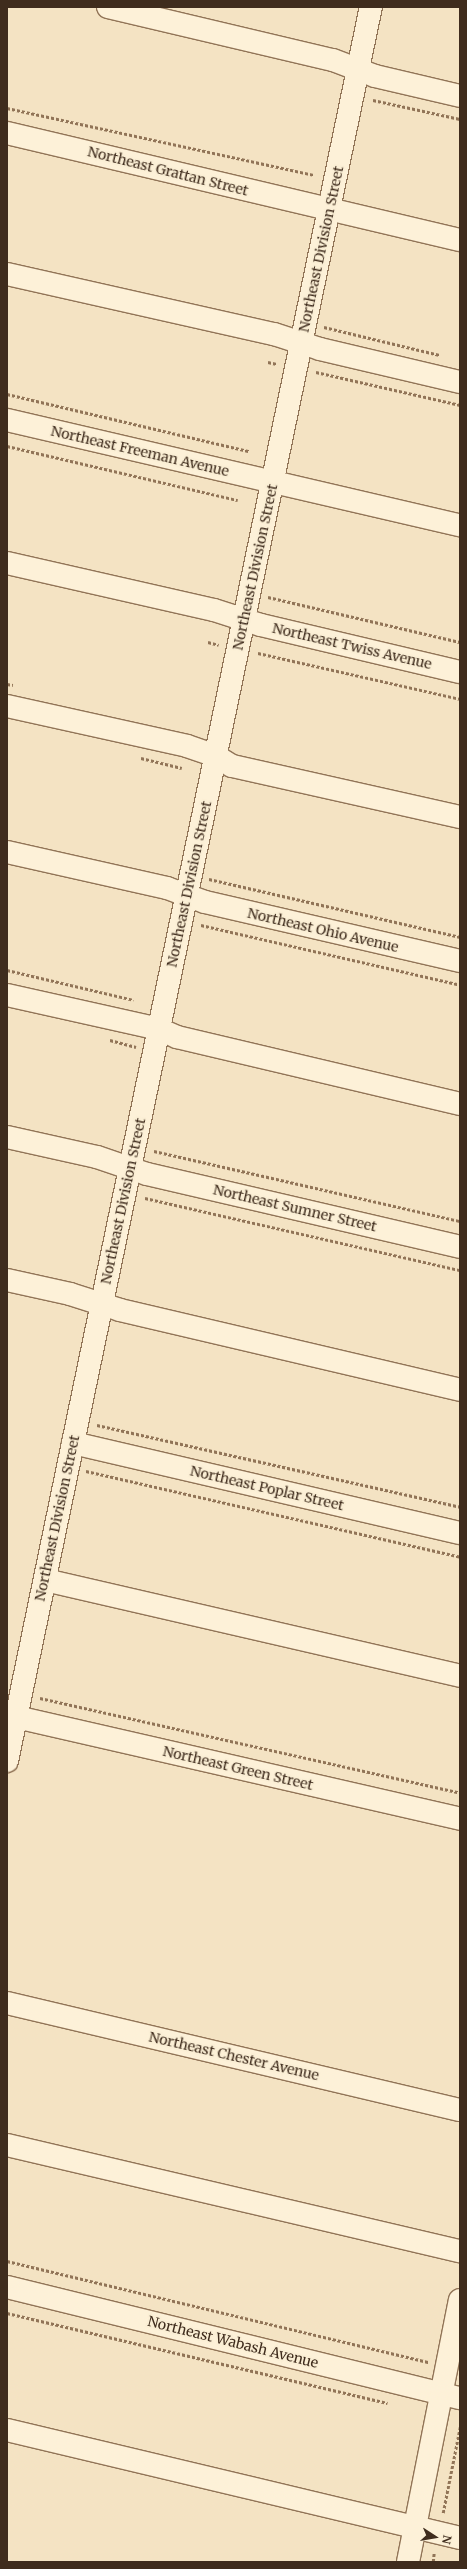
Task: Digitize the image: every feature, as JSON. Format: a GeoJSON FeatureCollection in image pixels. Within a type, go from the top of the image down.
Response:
{"type":"FeatureCollection","features":[{"type":"Feature","properties":{"kind":"street"},"geometry":{"type":"LineString","coordinates":[[108,7],[333,60],[358,70],[460,96]]}},
{"type":"Feature","properties":{"kind":"street","name":"Northeast Division Street"},"geometry":{"type":"LineString","coordinates":[[7,1761],[371,7]]}},
{"type":"Feature","properties":{"kind":"street","name":"Northeast Grattan Street"},"geometry":{"type":"LineString","coordinates":[[7,133],[460,240]]}},
{"type":"Feature","properties":{"kind":"street"},"geometry":{"type":"LineString","coordinates":[[7,274],[302,342],[460,382]]}},
{"type":"Feature","properties":{"kind":"street","name":"Northeast Freeman Avenue"},"geometry":{"type":"LineString","coordinates":[[7,420],[460,525]]}},
{"type":"Feature","properties":{"kind":"street","name":"Northeast Twiss Avenue"},"geometry":{"type":"LineString","coordinates":[[7,563],[214,610],[244,620],[460,672]]}},
{"type":"Feature","properties":{"kind":"street"},"geometry":{"type":"LineString","coordinates":[[7,706],[216,756],[232,766],[460,817]]}},
{"type":"Feature","properties":{"kind":"street","name":"Northeast Ohio Avenue"},"geometry":{"type":"LineString","coordinates":[[7,852],[168,888],[186,896],[460,961]]}},
{"type":"Feature","properties":{"kind":"street"},"geometry":{"type":"LineString","coordinates":[[7,994],[159,1029],[177,1037],[460,1104]]}},
{"type":"Feature","properties":{"kind":"street","name":"Northeast Sumner Street"},"geometry":{"type":"LineString","coordinates":[[7,1137],[130,1166],[147,1174],[460,1247]]}},
{"type":"Feature","properties":{"kind":"street"},"geometry":{"type":"LineString","coordinates":[[7,1280],[460,1390]]}},
{"type":"Feature","properties":{"kind":"street","name":"Northeast Poplar Street"},"geometry":{"type":"LineString","coordinates":[[73,1443],[460,1532]]}},
{"type":"Feature","properties":{"kind":"street"},"geometry":{"type":"LineString","coordinates":[[45,1580],[460,1676]]}},
{"type":"Feature","properties":{"kind":"street","name":"Northeast Green Street"},"geometry":{"type":"LineString","coordinates":[[16,1717],[460,1818]]}},
{"type":"Feature","properties":{"kind":"street","name":"Northeast Chester Avenue"},"geometry":{"type":"LineString","coordinates":[[7,2003],[460,2110]]}},
{"type":"Feature","properties":{"kind":"street"},"geometry":{"type":"LineString","coordinates":[[7,2145],[460,2252]]}},
{"type":"Feature","properties":{"kind":"street","name":"Northeast Wabash Avenue"},"geometry":{"type":"LineString","coordinates":[[7,2287],[450,2396]]}},
{"type":"Feature","properties":{"kind":"street"},"geometry":{"type":"LineString","coordinates":[[408,2562],[415,2528],[450,2396],[446,2366],[460,2300]]}},
{"type":"Feature","properties":{"kind":"street"},"geometry":{"type":"LineString","coordinates":[[7,2430],[460,2538]]}},
{"type":"Feature","properties":{"kind":"path"},"geometry":{"type":"LineString","coordinates":[[370,99],[460,119]]}},
{"type":"Feature","properties":{"kind":"path"},"geometry":{"type":"LineString","coordinates":[[7,108],[335,179]]}},
{"type":"Feature","properties":{"kind":"path"},"geometry":{"type":"LineString","coordinates":[[324,327],[445,356]]}},
{"type":"Feature","properties":{"kind":"path"},"geometry":{"type":"LineString","coordinates":[[268,362],[460,405]]}},
{"type":"Feature","properties":{"kind":"path"},"geometry":{"type":"LineString","coordinates":[[7,394],[249,451]]}},
{"type":"Feature","properties":{"kind":"path"},"geometry":{"type":"LineString","coordinates":[[7,446],[238,500]]}},
{"type":"Feature","properties":{"kind":"path"},"geometry":{"type":"LineString","coordinates":[[268,597],[460,642]]}},
{"type":"Feature","properties":{"kind":"path"},"geometry":{"type":"LineString","coordinates":[[208,642],[460,699]]}},
{"type":"Feature","properties":{"kind":"path"},"geometry":{"type":"LineString","coordinates":[[209,879],[460,937]]}},
{"type":"Feature","properties":{"kind":"path"},"geometry":{"type":"LineString","coordinates":[[200,925],[460,985]]}},
{"type":"Feature","properties":{"kind":"path"},"geometry":{"type":"LineString","coordinates":[[7,970],[134,1000]]}},
{"type":"Feature","properties":{"kind":"path"},"geometry":{"type":"LineString","coordinates":[[153,1151],[460,1221]]}},
{"type":"Feature","properties":{"kind":"path"},"geometry":{"type":"LineString","coordinates":[[143,1197],[460,1270]]}},
{"type":"Feature","properties":{"kind":"path"},"geometry":{"type":"LineString","coordinates":[[92,1424],[460,1507]]}},
{"type":"Feature","properties":{"kind":"path"},"geometry":{"type":"LineString","coordinates":[[86,1470],[460,1556]]}},
{"type":"Feature","properties":{"kind":"path"},"geometry":{"type":"LineString","coordinates":[[38,1697],[460,1793]]}},
{"type":"Feature","properties":{"kind":"path"},"geometry":{"type":"LineString","coordinates":[[7,2261],[446,2366]]}},
{"type":"Feature","properties":{"kind":"path"},"geometry":{"type":"LineString","coordinates":[[7,2313],[394,2404]]}},
{"type":"Feature","properties":{"kind":"path"},"geometry":{"type":"LineString","coordinates":[[432,2562],[460,2427]]}}]}
